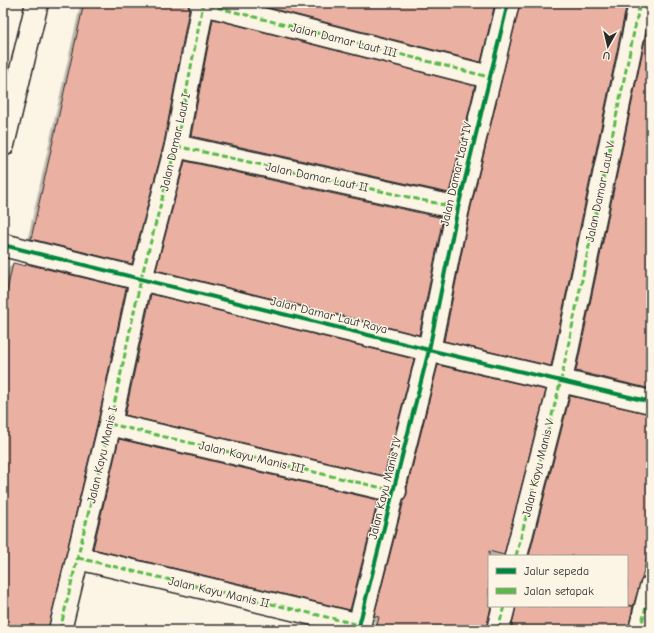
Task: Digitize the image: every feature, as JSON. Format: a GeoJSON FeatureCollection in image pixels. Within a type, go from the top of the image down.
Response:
{"type":"FeatureCollection","features":[{"type":"Feature","properties":{"kind":"street"},"geometry":{"type":"LineString","coordinates":[[3,145],[37,3]]}},
{"type":"Feature","properties":{"kind":"street","name":"Jalan Damar Laut III"},"geometry":{"type":"LineString","coordinates":[[202,3],[489,77]]}},
{"type":"Feature","properties":{"kind":"street","name":"Jalan Damar Laut I"},"geometry":{"type":"LineString","coordinates":[[141,279],[176,146],[202,3]]}},
{"type":"Feature","properties":{"kind":"street","name":"Jalan Damar Laut IV"},"geometry":{"type":"LineString","coordinates":[[429,350],[458,208],[508,3]]}},
{"type":"Feature","properties":{"kind":"street","name":"Jalan Damar Laut V"},"geometry":{"type":"LineString","coordinates":[[560,380],[640,3]]}},
{"type":"Feature","properties":{"kind":"street","name":"Jalan Damar Laut II"},"geometry":{"type":"LineString","coordinates":[[176,146],[458,208]]}},
{"type":"Feature","properties":{"kind":"street","name":"Jalan Damar Laut Raya"},"geometry":{"type":"LineString","coordinates":[[3,245],[429,350],[651,402]]}},
{"type":"Feature","properties":{"kind":"street","name":"Jalan Kayu Manis I"},"geometry":{"type":"LineString","coordinates":[[60,630],[110,424],[141,279]]}},
{"type":"Feature","properties":{"kind":"street","name":"Jalan Kayu Manis IV"},"geometry":{"type":"LineString","coordinates":[[359,628],[429,350]]}},
{"type":"Feature","properties":{"kind":"street","name":"Jalan Kayu Manis V"},"geometry":{"type":"LineString","coordinates":[[516,555],[560,380]]}},
{"type":"Feature","properties":{"kind":"street","name":"Jalan Kayu Manis III"},"geometry":{"type":"LineString","coordinates":[[110,424],[394,491]]}},
{"type":"Feature","properties":{"kind":"street","name":"Jalan Kayu Manis II"},"geometry":{"type":"LineString","coordinates":[[78,558],[359,628]]}},
{"type":"Feature","properties":{"kind":"street"},"geometry":{"type":"LineString","coordinates":[[640,630],[651,587]]}},
{"type":"Feature","properties":{"kind":"street"},"geometry":{"type":"LineString","coordinates":[[498,630],[504,607]]}},
{"type":"Feature","properties":{"kind":"building"},"geometry":{"type":"Polygon","coordinates":[[[84,3],[188,3],[189,9],[164,143],[132,264],[31,239],[84,3]]]}},
{"type":"Feature","properties":{"kind":"building"},"geometry":{"type":"Polygon","coordinates":[[[250,3],[495,3],[481,62],[250,3]]]}},
{"type":"Feature","properties":{"kind":"building"},"geometry":{"type":"Polygon","coordinates":[[[520,3],[627,3],[551,366],[444,341],[470,211],[520,3]]]}},
{"type":"Feature","properties":{"kind":"building"},"geometry":{"type":"Polygon","coordinates":[[[651,11],[651,389],[576,371],[651,11]]]}},
{"type":"Feature","properties":{"kind":"building"},"geometry":{"type":"Polygon","coordinates":[[[213,19],[475,86],[449,193],[191,136],[213,19]]]}},
{"type":"Feature","properties":{"kind":"building"},"geometry":{"type":"Polygon","coordinates":[[[185,161],[443,218],[419,335],[156,270],[185,161]]]}},
{"type":"Feature","properties":{"kind":"building"},"geometry":{"type":"Polygon","coordinates":[[[13,263],[26,266],[26,264],[126,288],[98,421],[48,630],[3,630],[3,310],[13,263]]]}},
{"type":"Feature","properties":{"kind":"building"},"geometry":{"type":"Polygon","coordinates":[[[151,294],[414,359],[384,476],[125,415],[151,294]]]}},
{"type":"Feature","properties":{"kind":"building"},"geometry":{"type":"Polygon","coordinates":[[[438,365],[546,390],[504,555],[489,551],[488,555],[488,607],[491,607],[486,630],[376,630],[379,617],[374,616],[404,500],[407,494],[407,488],[438,365]]]}},
{"type":"Feature","properties":{"kind":"building"},"geometry":{"type":"Polygon","coordinates":[[[570,396],[651,414],[651,539],[642,578],[633,606],[628,605],[628,555],[529,555],[570,396]]]}},
{"type":"Feature","properties":{"kind":"building"},"geometry":{"type":"Polygon","coordinates":[[[119,439],[378,500],[350,610],[93,549],[119,439]]]}},
{"type":"Feature","properties":{"kind":"building"},"geometry":{"type":"Polygon","coordinates":[[[633,606],[628,630],[511,630],[516,607],[633,606]]]}},
{"type":"Feature","properties":{"kind":"marked path"},"geometry":{"type":"LineString","coordinates":[[200,3],[489,77]]}},
{"type":"Feature","properties":{"kind":"marked path"},"geometry":{"type":"LineString","coordinates":[[516,555],[561,380],[640,3]]}},
{"type":"Feature","properties":{"kind":"marked path"},"geometry":{"type":"LineString","coordinates":[[60,630],[110,424],[141,279],[176,146],[203,4]]}},
{"type":"Feature","properties":{"kind":"marked path"},"geometry":{"type":"LineString","coordinates":[[176,146],[458,208]]}},
{"type":"Feature","properties":{"kind":"marked path"},"geometry":{"type":"LineString","coordinates":[[110,424],[395,491]]}},
{"type":"Feature","properties":{"kind":"marked path"},"geometry":{"type":"LineString","coordinates":[[78,558],[360,625]]}},
{"type":"Feature","properties":{"kind":"marked path"},"geometry":{"type":"LineString","coordinates":[[640,630],[651,587]]}},
{"type":"Feature","properties":{"kind":"marked path"},"geometry":{"type":"LineString","coordinates":[[498,630],[504,607]]}},
{"type":"Feature","properties":{"kind":"cycle path"},"geometry":{"type":"LineString","coordinates":[[358,630],[429,350],[458,208],[508,3]]}},
{"type":"Feature","properties":{"kind":"cycle path"},"geometry":{"type":"LineString","coordinates":[[3,245],[429,350],[651,402]]}}]}
